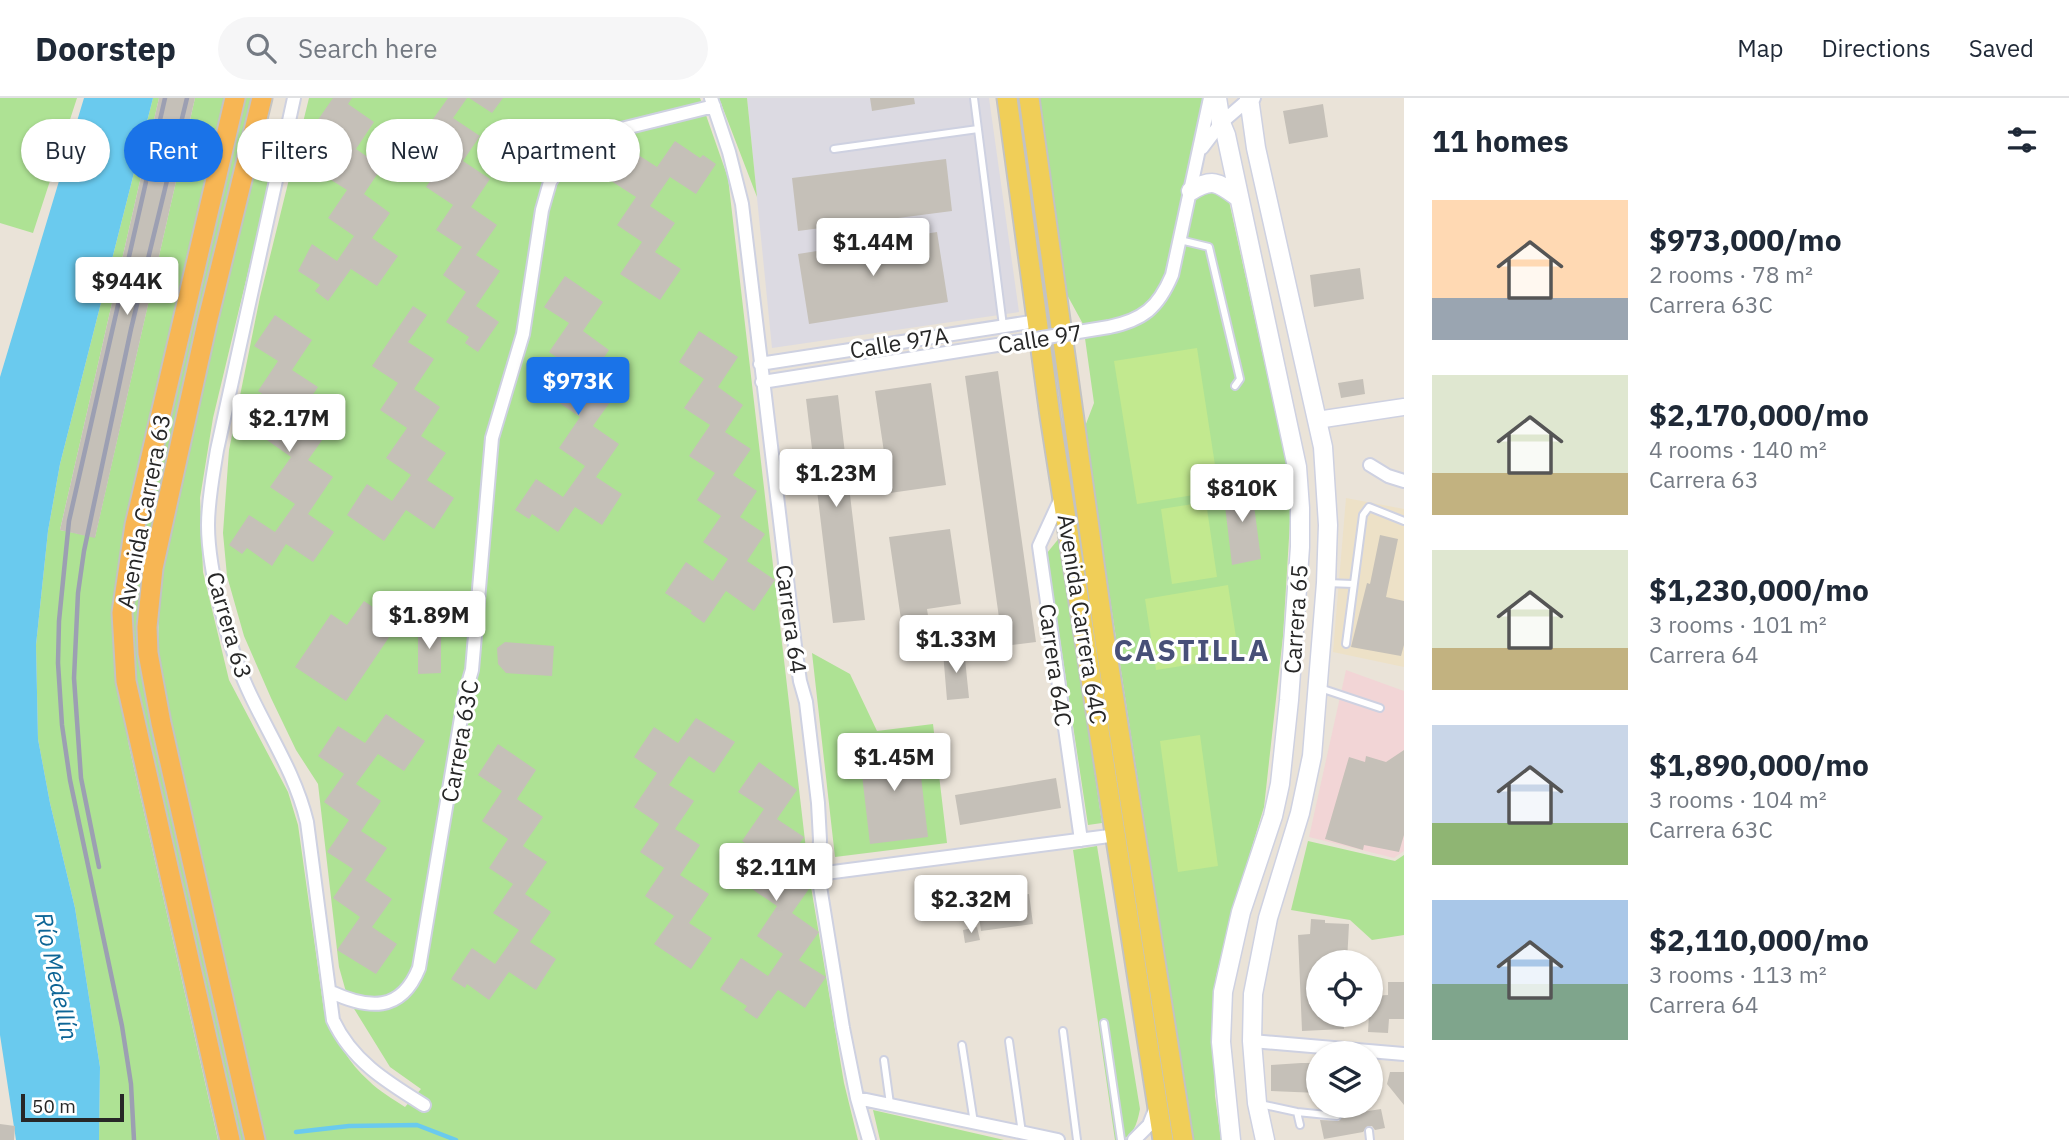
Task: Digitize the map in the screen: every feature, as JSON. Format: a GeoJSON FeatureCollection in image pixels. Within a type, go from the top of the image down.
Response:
{"type":"FeatureCollection","features":[{"type":"Feature","properties":{"kind":"highway","name":"Avenida Carrera 63"},"geometry":{"type":"LineString","coordinates":[[230,1140],[126,681],[122,613],[135,525],[235,98]]}},
{"type":"Feature","properties":{"kind":"highway","name":"Avenida Carrera 63"},"geometry":{"type":"LineString","coordinates":[[255,1140],[153,685],[147,626],[153,568],[166,500],[206,323],[262,98]]}},
{"type":"Feature","properties":{"kind":"main road","name":"Avenida Carrera 64C"},"geometry":{"type":"LineString","coordinates":[[1007,98],[1063,495],[1163,1140]]}},
{"type":"Feature","properties":{"kind":"main road","name":"Avenida Carrera 64C"},"geometry":{"type":"LineString","coordinates":[[1029,98],[1104,635],[1183,1140]]}},
{"type":"Feature","properties":{"kind":"main road","name":"Carrera 65"},"geometry":{"type":"LineString","coordinates":[[1217,98],[1297,467],[1300,534],[1289,700],[1280,784],[1273,816],[1241,912],[1223,992],[1221,1042],[1231,1140]]}},
{"type":"Feature","properties":{"kind":"main road","name":"Carrera 65"},"geometry":{"type":"LineString","coordinates":[[1250,98],[1256,148],[1318,420],[1327,501],[1318,688],[1307,785],[1294,837],[1268,918],[1256,970],[1251,1018],[1258,1103],[1265,1140]]}},
{"type":"Feature","properties":{"kind":"main road"},"geometry":{"type":"LineString","coordinates":[[1191,191],[1202,184],[1215,183],[1238,197]]}},
{"type":"Feature","properties":{"kind":"street","name":"Carrera 63"},"geometry":{"type":"LineString","coordinates":[[294,98],[217,450],[209,506],[209,541],[224,615],[237,661],[301,799],[307,822],[333,1020],[359,1058],[375,1074],[424,1105]]}},
{"type":"Feature","properties":{"kind":"street","name":"Calle 97"},"geometry":{"type":"LineString","coordinates":[[762,382],[1109,327],[1138,318],[1163,296],[1172,275],[1210,98]]}},
{"type":"Feature","properties":{"kind":"street","name":"Calle 97"},"geometry":{"type":"LineString","coordinates":[[1199,154],[1221,123],[1250,98]]}},
{"type":"Feature","properties":{"kind":"street","name":"Carrera 63C"},"geometry":{"type":"LineString","coordinates":[[331,992],[370,1006],[387,1002],[413,983],[419,968],[472,670],[492,438],[523,334],[545,194],[561,164],[583,144],[605,133],[712,102]]}},
{"type":"Feature","properties":{"kind":"street","name":"Carrera 64"},"geometry":{"type":"LineString","coordinates":[[712,102],[742,204],[795,646],[806,702],[818,803],[818,874],[857,1098],[869,1140]]}},
{"type":"Feature","properties":{"kind":"street","name":"Calle 97A"},"geometry":{"type":"LineString","coordinates":[[760,363],[1037,321]]}},
{"type":"Feature","properties":{"kind":"street"},"geometry":{"type":"LineString","coordinates":[[1318,420],[1404,407]]}},
{"type":"Feature","properties":{"kind":"street"},"geometry":{"type":"LineString","coordinates":[[1370,465],[1388,476],[1404,481]]}},
{"type":"Feature","properties":{"kind":"street","name":"Carrera 64C"},"geometry":{"type":"LineString","coordinates":[[1063,495],[1039,546],[1081,840]]}},
{"type":"Feature","properties":{"kind":"street"},"geometry":{"type":"LineString","coordinates":[[818,874],[1117,835]]}},
{"type":"Feature","properties":{"kind":"street"},"geometry":{"type":"LineString","coordinates":[[1252,1041],[1404,1054]]}},
{"type":"Feature","properties":{"kind":"street"},"geometry":{"type":"LineString","coordinates":[[857,1098],[1058,1140]]}},
{"type":"Feature","properties":{"kind":"street"},"geometry":{"type":"LineString","coordinates":[[1134,1140],[1149,1125],[1158,1104]]}},
{"type":"Feature","properties":{"kind":"lane"},"geometry":{"type":"LineString","coordinates":[[974,98],[1003,326]]}},
{"type":"Feature","properties":{"kind":"lane"},"geometry":{"type":"LineString","coordinates":[[834,149],[978,128]]}},
{"type":"Feature","properties":{"kind":"lane"},"geometry":{"type":"LineString","coordinates":[[1180,240],[1209,247],[1240,379],[1235,386]]}},
{"type":"Feature","properties":{"kind":"lane"},"geometry":{"type":"LineString","coordinates":[[1346,644],[1365,510],[1369,507],[1404,520]]}},
{"type":"Feature","properties":{"kind":"lane"},"geometry":{"type":"LineString","coordinates":[[1325,583],[1353,584]]}},
{"type":"Feature","properties":{"kind":"lane"},"geometry":{"type":"LineString","coordinates":[[1318,688],[1380,708]]}},
{"type":"Feature","properties":{"kind":"lane"},"geometry":{"type":"LineString","coordinates":[[1104,1023],[1121,1140]]}},
{"type":"Feature","properties":{"kind":"lane"},"geometry":{"type":"LineString","coordinates":[[1063,1031],[1077,1140]]}},
{"type":"Feature","properties":{"kind":"lane"},"geometry":{"type":"LineString","coordinates":[[1009,1041],[1022,1133]]}},
{"type":"Feature","properties":{"kind":"lane"},"geometry":{"type":"LineString","coordinates":[[962,1045],[974,1123]]}},
{"type":"Feature","properties":{"kind":"lane"},"geometry":{"type":"LineString","coordinates":[[884,1060],[890,1106]]}},
{"type":"Feature","properties":{"kind":"lane"},"geometry":{"type":"LineString","coordinates":[[1258,1103],[1306,1113]]}},
{"type":"Feature","properties":{"kind":"lane"},"geometry":{"type":"LineString","coordinates":[[1297,1112],[1300,1125]]}},
{"type":"Feature","properties":{"kind":"lane"},"geometry":{"type":"LineString","coordinates":[[1368,1131],[1370,1140]]}},
{"type":"Feature","properties":{"kind":"shaded area"},"geometry":{"type":"Polygon","coordinates":[[[747,98],[989,98],[1019,312],[772,348],[747,98]]]}},
{"type":"Feature","properties":{"kind":"shaded area"},"geometry":{"type":"Polygon","coordinates":[[[1346,498],[1404,509],[1404,667],[1333,652],[1346,498]]]}},
{"type":"Feature","properties":{"kind":"shaded area"},"geometry":{"type":"Polygon","coordinates":[[[1346,670],[1404,691],[1404,851],[1394,858],[1309,837],[1346,670]]]}},
{"type":"Feature","properties":{"kind":"green space"},"geometry":{"type":"Polygon","coordinates":[[[0,98],[77,98],[70,119],[21,119],[21,182],[50,182],[33,233],[0,223],[0,98]]]}},
{"type":"Feature","properties":{"kind":"green space"},"geometry":{"type":"Polygon","coordinates":[[[153,98],[159,98],[154,119],[148,119],[153,98]]]}},
{"type":"Feature","properties":{"kind":"green space"},"geometry":{"type":"Polygon","coordinates":[[[195,98],[225,98],[220,119],[190,119],[195,98]]]}},
{"type":"Feature","properties":{"kind":"green space"},"geometry":{"type":"Polygon","coordinates":[[[243,98],[255,98],[250,119],[238,119],[243,98]]]}},
{"type":"Feature","properties":{"kind":"green space"},"geometry":{"type":"Polygon","coordinates":[[[309,98],[700,98],[728,178],[809,875],[844,1083],[858,1140],[264,1140],[161,690],[159,642],[162,562],[250,182],[270,182],[213,418],[200,498],[203,572],[229,680],[288,792],[298,825],[324,1011],[348,1057],[361,1074],[377,1088],[405,1107],[421,1089],[390,1067],[348,999],[339,967],[318,784],[296,750],[271,698],[244,636],[227,576],[223,533],[229,450],[260,297],[288,182],[352,182],[352,119],[304,119],[309,98]]]}},
{"type":"Feature","properties":{"kind":"green space"},"geometry":{"type":"Polygon","coordinates":[[[719,98],[747,98],[757,197],[719,98]]]}},
{"type":"Feature","properties":{"kind":"green space"},"geometry":{"type":"Polygon","coordinates":[[[1040,98],[1203,98],[1187,185],[1227,192],[1292,489],[1283,636],[1264,807],[1232,912],[1216,976],[1212,1010],[1215,1096],[1221,1140],[1193,1140],[1084,429],[1094,403],[1083,324],[1065,291],[1040,98]]]}},
{"type":"Feature","properties":{"kind":"green space"},"geometry":{"type":"Polygon","coordinates":[[[237,124],[237,180],[143,611],[247,1140],[238,1140],[135,689],[129,611],[135,565],[237,124]]]}},
{"type":"Feature","properties":{"kind":"green space"},"geometry":{"type":"Polygon","coordinates":[[[132,182],[140,182],[60,530],[95,537],[176,182],[206,182],[124,550],[113,618],[115,668],[129,746],[218,1140],[99,1140],[100,1067],[75,908],[38,739],[36,645],[48,531],[60,464],[132,182]]]}},
{"type":"Feature","properties":{"kind":"green space"},"geometry":{"type":"Polygon","coordinates":[[[1197,348],[1219,491],[1137,504],[1114,361],[1197,348]]]}},
{"type":"Feature","properties":{"kind":"green space"},"geometry":{"type":"Polygon","coordinates":[[[1206,502],[1217,577],[1172,584],[1161,509],[1206,502]]]}},
{"type":"Feature","properties":{"kind":"green space"},"geometry":{"type":"Polygon","coordinates":[[[1060,537],[1102,823],[1088,825],[1047,553],[1060,537]]]}},
{"type":"Feature","properties":{"kind":"green space"},"geometry":{"type":"Polygon","coordinates":[[[1228,585],[1239,657],[1156,670],[1145,599],[1228,585]]]}},
{"type":"Feature","properties":{"kind":"green space"},"geometry":{"type":"Polygon","coordinates":[[[812,653],[850,674],[877,731],[933,724],[947,843],[835,857],[812,653]]]}},
{"type":"Feature","properties":{"kind":"green space"},"geometry":{"type":"Polygon","coordinates":[[[1200,735],[1218,866],[1178,872],[1160,741],[1200,735]]]}},
{"type":"Feature","properties":{"kind":"green space"},"geometry":{"type":"Polygon","coordinates":[[[1308,841],[1395,861],[1404,855],[1404,935],[1372,940],[1350,920],[1291,910],[1308,841]]]}},
{"type":"Feature","properties":{"kind":"green space"},"geometry":{"type":"Polygon","coordinates":[[[1097,846],[1140,1109],[1136,1125],[1130,1134],[1115,1140],[1073,850],[1097,846]]]}},
{"type":"Feature","properties":{"kind":"green space"},"geometry":{"type":"Polygon","coordinates":[[[873,1110],[1000,1139],[1004,1140],[880,1140],[873,1110]]]}},
{"type":"Feature","properties":{"kind":"water","name":"Río Medellín"},"geometry":{"type":"Polygon","coordinates":[[[84,98],[153,98],[148,119],[124,119],[124,182],[132,182],[60,464],[48,531],[36,645],[38,739],[75,908],[100,1067],[99,1140],[16,1140],[0,1035],[0,377],[59,182],[110,182],[110,119],[78,119],[84,98]]]}},
{"type":"Feature","properties":{"kind":"building"},"geometry":{"type":"Polygon","coordinates":[[[159,98],[195,98],[190,119],[154,119],[159,98]]]}},
{"type":"Feature","properties":{"kind":"building"},"geometry":{"type":"Polygon","coordinates":[[[333,98],[352,98],[348,104],[370,119],[366,119],[366,134],[356,149],[366,156],[366,182],[372,182],[364,194],[390,213],[372,238],[398,256],[377,286],[351,269],[328,301],[315,291],[320,285],[298,271],[312,244],[337,261],[354,236],[328,218],[347,190],[334,182],[352,182],[352,119],[318,119],[333,98]]]}},
{"type":"Feature","properties":{"kind":"building"},"geometry":{"type":"Polygon","coordinates":[[[448,98],[467,98],[454,119],[433,119],[448,98]]]}},
{"type":"Feature","properties":{"kind":"building"},"geometry":{"type":"Polygon","coordinates":[[[469,98],[503,98],[492,113],[469,98]]]}},
{"type":"Feature","properties":{"kind":"building"},"geometry":{"type":"Polygon","coordinates":[[[870,98],[914,98],[915,104],[872,111],[870,98]]]}},
{"type":"Feature","properties":{"kind":"building"},"geometry":{"type":"Polygon","coordinates":[[[1323,104],[1328,137],[1289,144],[1283,111],[1323,104]]]}},
{"type":"Feature","properties":{"kind":"building"},"geometry":{"type":"Polygon","coordinates":[[[463,125],[477,134],[477,140],[463,161],[463,125]]]}},
{"type":"Feature","properties":{"kind":"building"},"geometry":{"type":"Polygon","coordinates":[[[675,141],[700,158],[703,155],[716,164],[696,194],[670,177],[650,206],[675,223],[655,252],[681,269],[660,300],[620,274],[642,242],[617,225],[636,197],[613,182],[640,182],[640,156],[657,167],[675,141]]]}},
{"type":"Feature","properties":{"kind":"building"},"geometry":{"type":"Polygon","coordinates":[[[946,159],[952,211],[798,231],[792,178],[946,159]]]}},
{"type":"Feature","properties":{"kind":"building"},"geometry":{"type":"Polygon","coordinates":[[[463,161],[477,170],[477,182],[488,182],[471,207],[497,225],[476,255],[500,271],[476,306],[499,322],[478,352],[465,343],[469,337],[446,322],[466,292],[443,275],[462,247],[436,230],[453,205],[426,187],[429,182],[463,182],[463,161]]]}},
{"type":"Feature","properties":{"kind":"building"},"geometry":{"type":"Polygon","coordinates":[[[140,182],[176,182],[95,538],[60,530],[140,182]]]}},
{"type":"Feature","properties":{"kind":"building"},"geometry":{"type":"Polygon","coordinates":[[[937,232],[948,302],[809,324],[798,254],[937,232]]]}},
{"type":"Feature","properties":{"kind":"building"},"geometry":{"type":"Polygon","coordinates":[[[1360,268],[1364,299],[1314,307],[1310,275],[1360,268]]]}},
{"type":"Feature","properties":{"kind":"building"},"geometry":{"type":"Polygon","coordinates":[[[565,276],[603,302],[583,331],[609,350],[588,381],[613,398],[593,426],[619,444],[596,477],[622,494],[602,525],[575,507],[558,532],[532,514],[529,519],[515,510],[536,479],[563,497],[585,466],[559,448],[580,417],[555,400],[575,370],[549,352],[569,323],[544,307],[565,276]]]}},
{"type":"Feature","properties":{"kind":"building"},"geometry":{"type":"Polygon","coordinates":[[[413,306],[427,315],[408,342],[434,359],[414,389],[440,407],[421,436],[446,453],[427,480],[454,498],[434,529],[406,510],[384,541],[347,515],[367,484],[392,501],[411,475],[386,458],[407,428],[380,410],[398,383],[372,366],[413,306]]]}},
{"type":"Feature","properties":{"kind":"building"},"geometry":{"type":"Polygon","coordinates":[[[275,315],[312,340],[292,370],[318,387],[297,418],[325,436],[308,460],[333,477],[308,514],[334,532],[313,562],[286,544],[272,566],[247,548],[242,554],[229,545],[249,515],[275,532],[295,504],[270,487],[291,457],[264,438],[284,409],[258,391],[278,361],[254,346],[275,315]]]}},
{"type":"Feature","properties":{"kind":"building"},"geometry":{"type":"Polygon","coordinates":[[[699,331],[738,357],[718,387],[743,405],[725,432],[751,449],[733,475],[757,491],[740,517],[765,534],[747,561],[775,580],[754,611],[726,591],[704,623],[690,613],[692,611],[665,593],[686,562],[713,581],[728,559],[703,542],[721,516],[697,500],[715,473],[689,456],[710,425],[684,408],[704,379],[679,362],[699,331]]]}},
{"type":"Feature","properties":{"kind":"building"},"geometry":{"type":"Polygon","coordinates":[[[998,371],[1036,642],[1003,646],[965,376],[998,371]]]}},
{"type":"Feature","properties":{"kind":"building"},"geometry":{"type":"Polygon","coordinates":[[[1363,379],[1365,394],[1341,398],[1338,383],[1363,379]]]}},
{"type":"Feature","properties":{"kind":"building"},"geometry":{"type":"Polygon","coordinates":[[[931,383],[946,485],[890,493],[875,391],[931,383]]]}},
{"type":"Feature","properties":{"kind":"building"},"geometry":{"type":"Polygon","coordinates":[[[838,395],[865,620],[833,623],[806,399],[838,395]]]}},
{"type":"Feature","properties":{"kind":"building"},"geometry":{"type":"Polygon","coordinates":[[[1251,482],[1261,559],[1232,565],[1223,489],[1251,482]]]}},
{"type":"Feature","properties":{"kind":"building"},"geometry":{"type":"Polygon","coordinates":[[[950,529],[961,604],[927,609],[930,629],[903,633],[889,537],[950,529]]]}},
{"type":"Feature","properties":{"kind":"building"},"geometry":{"type":"Polygon","coordinates":[[[1380,535],[1398,539],[1386,597],[1404,601],[1404,645],[1401,656],[1351,647],[1367,583],[1370,584],[1380,535]]]}},
{"type":"Feature","properties":{"kind":"building"},"geometry":{"type":"Polygon","coordinates":[[[364,601],[398,624],[346,701],[295,667],[331,614],[347,625],[364,601]]]}},
{"type":"Feature","properties":{"kind":"building"},"geometry":{"type":"Polygon","coordinates":[[[418,629],[441,629],[441,673],[418,674],[418,629]]]}},
{"type":"Feature","properties":{"kind":"building"},"geometry":{"type":"Polygon","coordinates":[[[505,642],[554,646],[552,676],[506,673],[498,664],[497,648],[505,642]]]}},
{"type":"Feature","properties":{"kind":"building"},"geometry":{"type":"Polygon","coordinates":[[[964,649],[969,698],[947,700],[943,652],[964,649]]]}},
{"type":"Feature","properties":{"kind":"building"},"geometry":{"type":"Polygon","coordinates":[[[386,714],[425,741],[404,771],[378,754],[356,784],[381,801],[361,831],[387,848],[365,880],[392,899],[372,927],[397,944],[376,974],[337,950],[360,917],[333,898],[353,869],[327,852],[349,820],[324,802],[344,774],[318,756],[338,726],[365,743],[386,714]]]}},
{"type":"Feature","properties":{"kind":"building"},"geometry":{"type":"Polygon","coordinates":[[[696,718],[735,742],[714,773],[689,756],[669,785],[694,801],[675,829],[700,845],[680,875],[709,894],[689,923],[712,938],[691,969],[654,944],[674,916],[645,896],[664,868],[640,852],[659,824],[634,807],[657,773],[634,757],[654,727],[678,743],[696,718]]]}},
{"type":"Feature","properties":{"kind":"building"},"geometry":{"type":"Polygon","coordinates":[[[917,742],[928,837],[870,844],[859,749],[917,742]]]}},
{"type":"Feature","properties":{"kind":"building"},"geometry":{"type":"Polygon","coordinates":[[[498,744],[536,770],[517,799],[543,817],[523,846],[547,862],[525,894],[551,912],[530,942],[556,959],[536,990],[509,972],[489,1000],[467,984],[465,988],[451,979],[472,948],[495,964],[519,930],[493,913],[513,884],[489,868],[508,839],[482,821],[502,791],[478,775],[498,744]]]}},
{"type":"Feature","properties":{"kind":"building"},"geometry":{"type":"Polygon","coordinates":[[[1404,750],[1404,835],[1399,852],[1364,845],[1363,850],[1325,839],[1349,757],[1365,762],[1366,756],[1386,762],[1404,750]]]}},
{"type":"Feature","properties":{"kind":"building"},"geometry":{"type":"Polygon","coordinates":[[[759,762],[797,790],[777,819],[804,837],[783,867],[811,886],[792,913],[819,932],[799,960],[826,977],[805,1008],[778,990],[757,1019],[744,1010],[747,1006],[720,989],[741,958],[768,976],[783,954],[757,936],[777,906],[749,887],[769,859],[742,841],[764,809],[738,792],[759,762]]]}},
{"type":"Feature","properties":{"kind":"building"},"geometry":{"type":"Polygon","coordinates":[[[1056,778],[1061,808],[960,825],[955,795],[1056,778]]]}},
{"type":"Feature","properties":{"kind":"building"},"geometry":{"type":"Polygon","coordinates":[[[1029,894],[1033,924],[981,931],[977,901],[1029,894]]]}},
{"type":"Feature","properties":{"kind":"building"},"geometry":{"type":"Polygon","coordinates":[[[1311,919],[1325,920],[1325,923],[1349,924],[1348,950],[1306,950],[1306,1027],[1344,1029],[1302,1031],[1298,935],[1310,934],[1311,919]]]}},
{"type":"Feature","properties":{"kind":"building"},"geometry":{"type":"Polygon","coordinates":[[[977,927],[980,940],[965,943],[963,930],[977,927]]]}},
{"type":"Feature","properties":{"kind":"building"},"geometry":{"type":"Polygon","coordinates":[[[1388,982],[1404,982],[1404,1019],[1389,1019],[1388,1033],[1368,1032],[1368,1027],[1383,1027],[1383,995],[1388,995],[1388,982]]]}},
{"type":"Feature","properties":{"kind":"building"},"geometry":{"type":"Polygon","coordinates":[[[1306,1063],[1306,1092],[1271,1091],[1271,1065],[1306,1063]]]}},
{"type":"Feature","properties":{"kind":"building"},"geometry":{"type":"Polygon","coordinates":[[[1390,1072],[1404,1072],[1404,1105],[1387,1084],[1390,1072]]]}},
{"type":"Feature","properties":{"kind":"building"},"geometry":{"type":"Polygon","coordinates":[[[1341,1118],[1383,1118],[1385,1128],[1375,1130],[1368,1126],[1363,1132],[1324,1139],[1320,1120],[1339,1121],[1341,1118]]]}},
{"type":"Feature","properties":{"kind":"building"},"geometry":{"type":"Polygon","coordinates":[[[0,1124],[15,1126],[14,1140],[0,1140],[0,1124]]]}},
{"type":"Feature","properties":{"kind":"waterway"},"geometry":{"type":"LineString","coordinates":[[296,1132],[349,1126],[417,1125],[456,1140]]}},
{"type":"Feature","properties":{"kind":"railway"},"geometry":{"type":"LineString","coordinates":[[134,1140],[131,1084],[122,1026],[70,780],[62,725],[58,663],[59,621],[69,521],[165,98]]}},
{"type":"Feature","properties":{"kind":"railway"},"geometry":{"type":"LineString","coordinates":[[99,867],[81,778],[74,678],[78,593],[84,551],[131,329],[187,98]]}},
{"type":"Feature","properties":{"kind":"district","name":"CASTILLA"},"geometry":{"type":"Point","coordinates":[1192,649]}}]}
